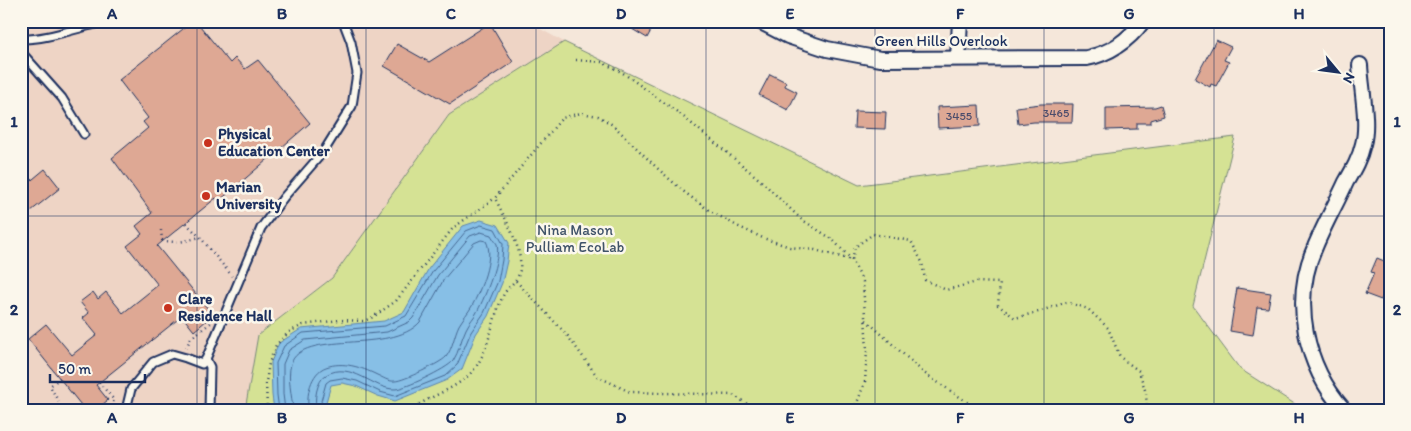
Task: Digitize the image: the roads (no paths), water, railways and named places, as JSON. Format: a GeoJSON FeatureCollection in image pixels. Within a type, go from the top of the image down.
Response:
{"type":"FeatureCollection","features":[{"type":"Feature","properties":{"kind":"street","name":"Green Hills Overlook"},"geometry":{"type":"LineString","coordinates":[[759,21],[799,40],[844,54],[891,60],[1087,58],[1103,54],[1126,40],[1143,21]]}},
{"type":"Feature","properties":{"kind":"street"},"geometry":{"type":"LineString","coordinates":[[958,58],[960,21]]}},
{"type":"Feature","properties":{"kind":"street"},"geometry":{"type":"LineString","coordinates":[[1344,410],[1321,376],[1310,349],[1304,326],[1304,291],[1309,262],[1315,245],[1358,161],[1364,143],[1365,128],[1360,65]]}},
{"type":"Feature","properties":{"kind":"lane"},"geometry":{"type":"LineString","coordinates":[[21,40],[96,24],[99,21]]}},
{"type":"Feature","properties":{"kind":"lane"},"geometry":{"type":"LineString","coordinates":[[126,410],[132,388],[153,362],[172,354],[202,364],[206,359],[261,228],[284,197],[324,151],[352,106],[356,73],[351,42],[343,21]]}},
{"type":"Feature","properties":{"kind":"lane"},"geometry":{"type":"LineString","coordinates":[[21,52],[62,98],[84,134]]}},
{"type":"Feature","properties":{"kind":"lane"},"geometry":{"type":"LineString","coordinates":[[206,359],[210,367],[209,410]]}},
{"type":"Feature","properties":{"kind":"water"},"geometry":{"type":"Polygon","coordinates":[[[481,220],[498,225],[509,243],[507,261],[502,283],[488,316],[476,334],[462,369],[447,380],[395,401],[356,386],[342,383],[331,385],[326,402],[329,410],[274,410],[271,362],[279,343],[301,329],[384,321],[404,312],[429,268],[463,226],[481,220]]]}},
{"type":"Feature","properties":{"kind":"place","name":"Physical Education Center"},"geometry":{"type":"Point","coordinates":[208,143]}},
{"type":"Feature","properties":{"kind":"place","name":"Marian University"},"geometry":{"type":"Point","coordinates":[206,196]}},
{"type":"Feature","properties":{"kind":"place","name":"Clare Residence Hall"},"geometry":{"type":"Point","coordinates":[168,308]}},
{"type":"Feature","properties":{"kind":"park label","name":"Nina Mason Pulliam EcoLab"},"geometry":{"type":"Point","coordinates":[575,238]}}]}
